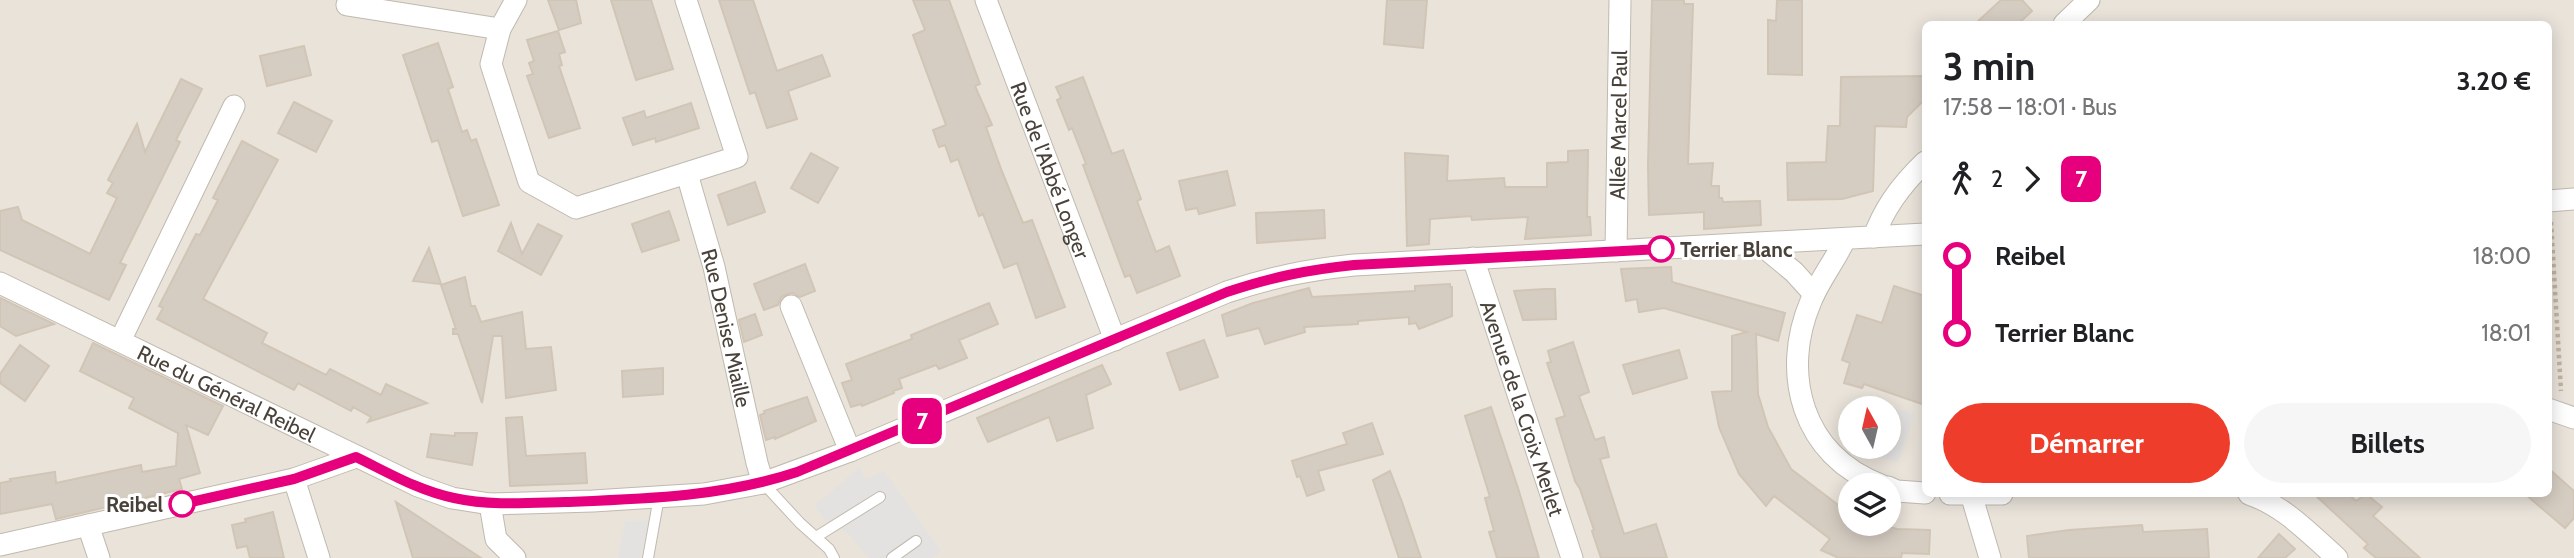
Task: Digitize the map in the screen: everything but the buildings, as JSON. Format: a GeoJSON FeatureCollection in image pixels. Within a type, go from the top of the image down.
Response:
{"type":"FeatureCollection","features":[{"type":"Feature","properties":{"kind":"street"},"geometry":{"type":"LineString","coordinates":[[516,0],[500,29],[491,64],[529,182],[576,208],[737,157],[686,0]]}},
{"type":"Feature","properties":{"kind":"street","name":"Rue de l’Abbé Longer"},"geometry":{"type":"LineString","coordinates":[[986,0],[1115,340]]}},
{"type":"Feature","properties":{"kind":"street","name":"Allée Marcel Paul"},"geometry":{"type":"LineString","coordinates":[[1616,251],[1620,0]]}},
{"type":"Feature","properties":{"kind":"street"},"geometry":{"type":"LineString","coordinates":[[2067,21],[2089,0]]}},
{"type":"Feature","properties":{"kind":"street"},"geometry":{"type":"LineString","coordinates":[[347,5],[500,29]]}},
{"type":"Feature","properties":{"kind":"street","name":"Rue du Général Reibel"},"geometry":{"type":"LineString","coordinates":[[120,341],[234,106]]}},
{"type":"Feature","properties":{"kind":"street"},"geometry":{"type":"LineString","coordinates":[[1874,237],[1881,217],[1922,165]]}},
{"type":"Feature","properties":{"kind":"street","name":"Rue Denise Miaille"},"geometry":{"type":"LineString","coordinates":[[687,174],[712,259],[757,463],[764,483]]}},
{"type":"Feature","properties":{"kind":"street"},"geometry":{"type":"LineString","coordinates":[[2552,201],[2574,199]]}},
{"type":"Feature","properties":{"kind":"street","name":"Rue du Général Reibel"},"geometry":{"type":"LineString","coordinates":[[0,283],[418,486],[452,498],[490,504],[704,494],[764,483],[850,451],[1227,292],[1265,279],[1305,270],[1473,258],[1922,234]]}},
{"type":"Feature","properties":{"kind":"street"},"geometry":{"type":"LineString","coordinates":[[1845,239],[1814,294],[1804,318],[1796,356],[1799,393],[1807,414],[1821,440],[1834,456],[1858,473]]}},
{"type":"Feature","properties":{"kind":"street"},"geometry":{"type":"LineString","coordinates":[[1760,244],[1794,272],[1814,294]]}},
{"type":"Feature","properties":{"kind":"street","name":"Avenue de la Croix Merlet"},"geometry":{"type":"LineString","coordinates":[[1473,258],[1572,558]]}},
{"type":"Feature","properties":{"kind":"street"},"geometry":{"type":"LineString","coordinates":[[791,306],[850,451]]}},
{"type":"Feature","properties":{"kind":"street"},"geometry":{"type":"LineString","coordinates":[[0,545],[294,479],[356,457]]}},
{"type":"Feature","properties":{"kind":"street"},"geometry":{"type":"LineString","coordinates":[[294,479],[319,558]]}},
{"type":"Feature","properties":{"kind":"street"},"geometry":{"type":"LineString","coordinates":[[1901,491],[1922,493]]}},
{"type":"Feature","properties":{"kind":"street"},"geometry":{"type":"LineString","coordinates":[[1973,497],[1990,558]]}},
{"type":"Feature","properties":{"kind":"street"},"geometry":{"type":"LineString","coordinates":[[2259,497],[2284,510],[2337,558]]}},
{"type":"Feature","properties":{"kind":"street"},"geometry":{"type":"LineString","coordinates":[[490,504],[496,539],[515,558]]}},
{"type":"Feature","properties":{"kind":"street"},"geometry":{"type":"LineString","coordinates":[[88,525],[99,558]]}},
{"type":"Feature","properties":{"kind":"lane"},"geometry":{"type":"LineString","coordinates":[[764,483],[829,549],[834,558]]}},
{"type":"Feature","properties":{"kind":"lane"},"geometry":{"type":"LineString","coordinates":[[648,558],[659,497]]}},
{"type":"Feature","properties":{"kind":"lane"},"geometry":{"type":"LineString","coordinates":[[816,537],[880,497]]}},
{"type":"Feature","properties":{"kind":"lane"},"geometry":{"type":"LineString","coordinates":[[892,558],[916,541]]}},
{"type":"Feature","properties":{"kind":"path"},"geometry":{"type":"LineString","coordinates":[[2552,254],[2561,413]]}},
{"type":"Feature","properties":{"kind":"shaded area"},"geometry":{"type":"Polygon","coordinates":[[[0,0],[2574,0],[2574,558],[0,558],[0,0]]]}},
{"type":"Feature","properties":{"kind":"shaded area"},"geometry":{"type":"Polygon","coordinates":[[[1901,410],[1914,414],[1901,453],[1901,410]]]}},
{"type":"Feature","properties":{"kind":"shaded area"},"geometry":{"type":"Polygon","coordinates":[[[860,467],[865,479],[884,471],[941,551],[933,558],[869,558],[846,532],[824,519],[814,506],[860,467]]]}},
{"type":"Feature","properties":{"kind":"shaded area"},"geometry":{"type":"Polygon","coordinates":[[[649,520],[640,558],[618,558],[625,521],[649,520]]]}},
{"type":"Feature","properties":{"kind":"bus line","name":"7"},"geometry":{"type":"LineString","coordinates":[[182,504],[294,479],[356,457],[418,486],[452,498],[490,504],[704,494],[764,483],[797,472],[1227,292],[1265,279],[1305,270],[1354,265],[1661,249]]}},
{"type":"Feature","properties":{"kind":"place","name":"Terrier Blanc"},"geometry":{"type":"Point","coordinates":[1661,249]}},
{"type":"Feature","properties":{"kind":"place","name":"Reibel"},"geometry":{"type":"Point","coordinates":[182,504]}}]}
